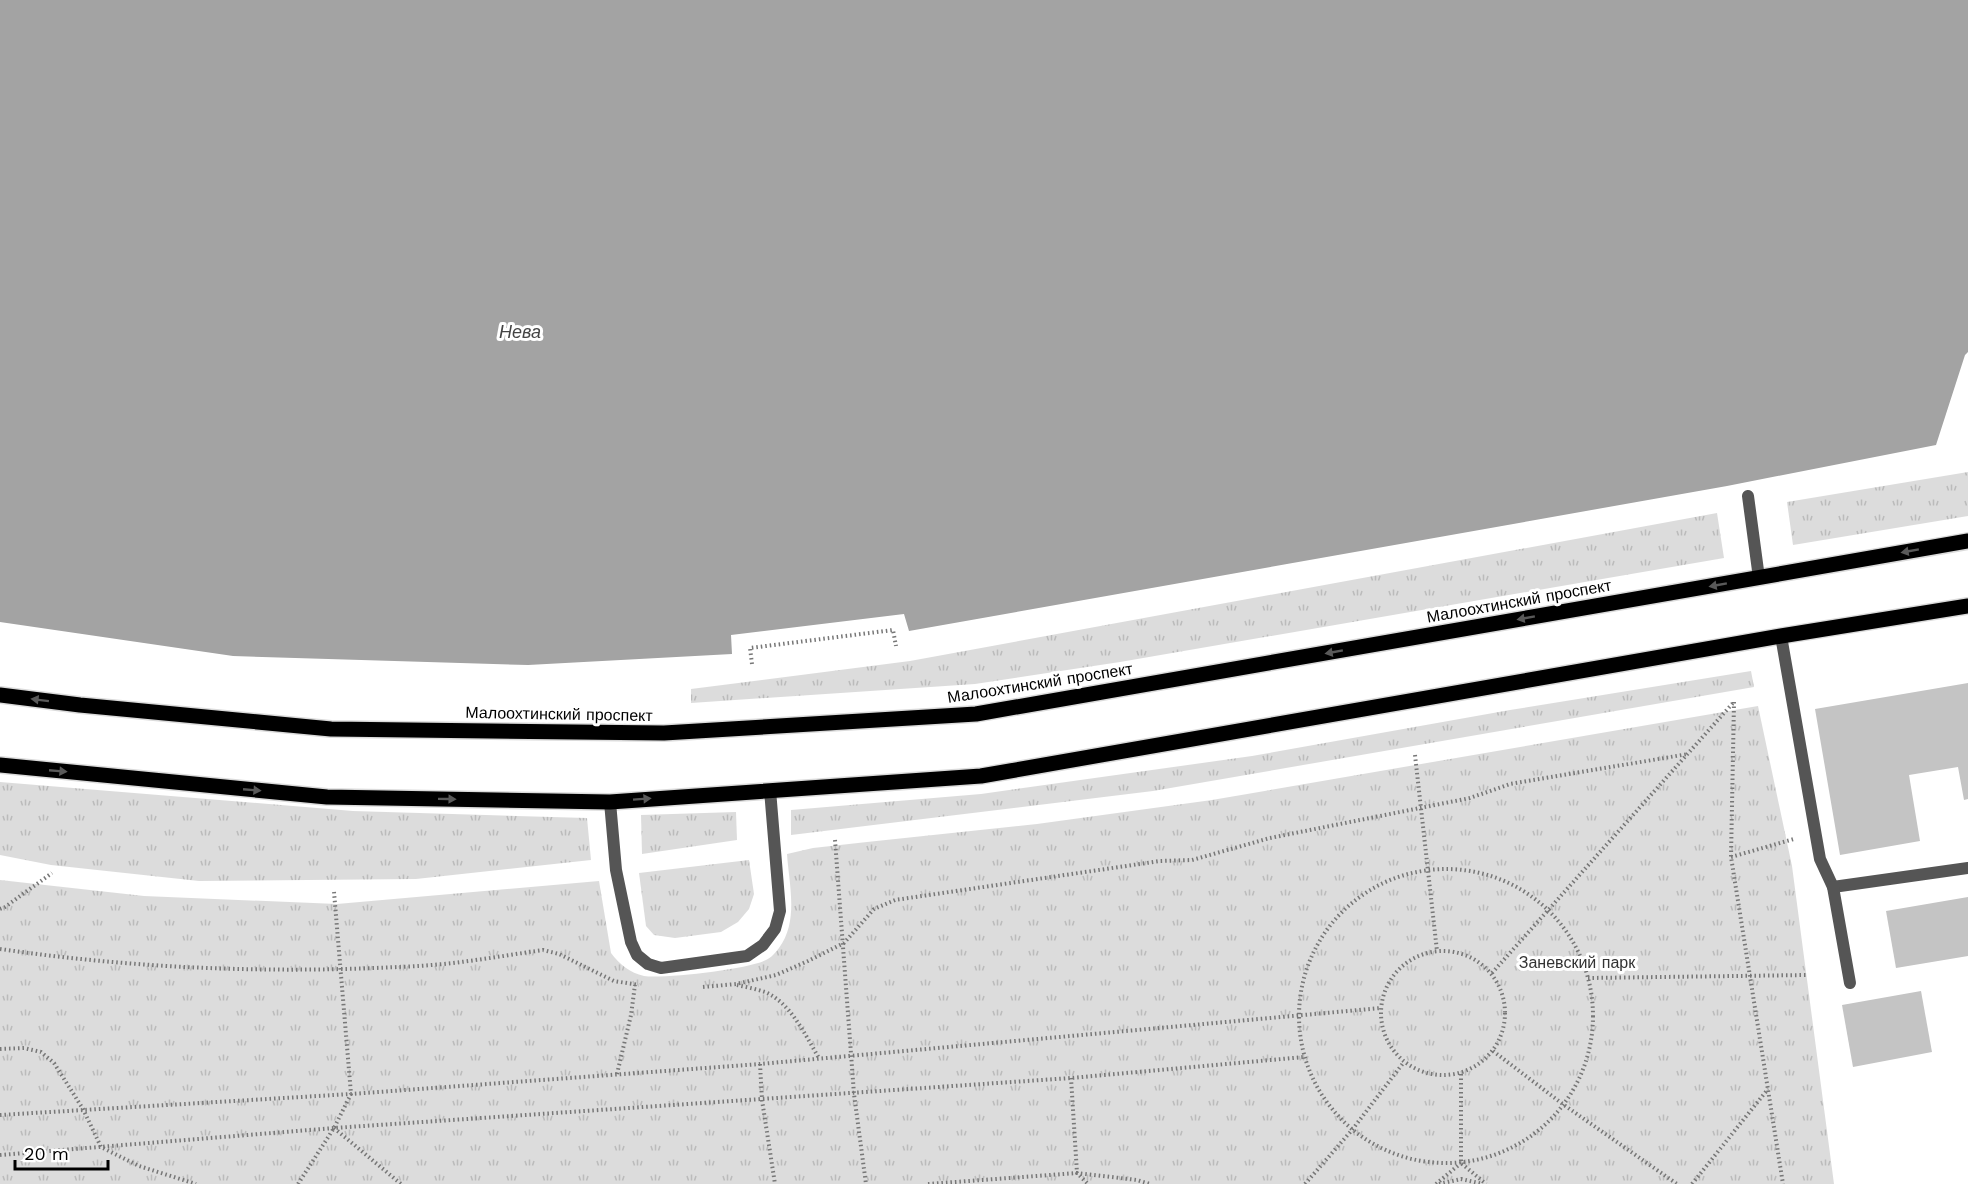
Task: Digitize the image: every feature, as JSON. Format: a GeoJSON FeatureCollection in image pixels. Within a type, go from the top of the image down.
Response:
{"type":"FeatureCollection","features":[{"type":"Feature","properties":{"kind":"main road","name":"Малоохтинский проспект"},"geometry":{"type":"LineString","coordinates":[[0,695],[331,729],[664,733],[976,714],[1968,541]]}},
{"type":"Feature","properties":{"kind":"main road"},"geometry":{"type":"LineString","coordinates":[[0,765],[327,797],[610,802],[981,776],[1781,636],[1968,606]]}},
{"type":"Feature","properties":{"kind":"lane"},"geometry":{"type":"LineString","coordinates":[[1748,496],[1759,578]]}},
{"type":"Feature","properties":{"kind":"lane"},"geometry":{"type":"LineString","coordinates":[[1781,636],[1820,859],[1833,886],[1850,983]]}},
{"type":"Feature","properties":{"kind":"lane"},"geometry":{"type":"LineString","coordinates":[[610,802],[616,870],[631,942],[637,955],[648,964],[661,968],[747,956],[763,945],[775,929],[780,911],[770,790]]}},
{"type":"Feature","properties":{"kind":"lane"},"geometry":{"type":"LineString","coordinates":[[1833,886],[1968,868]]}},
{"type":"Feature","properties":{"kind":"path"},"geometry":{"type":"LineString","coordinates":[[752,664],[750,648],[784,643],[893,630],[896,646]]}},
{"type":"Feature","properties":{"kind":"path"},"geometry":{"type":"LineString","coordinates":[[1492,973],[1734,702],[1731,857],[1783,1184]]}},
{"type":"Feature","properties":{"kind":"path"},"geometry":{"type":"LineString","coordinates":[[695,987],[736,984],[776,975],[844,943],[874,909],[895,900],[1160,861],[1192,860],[1270,838],[1470,798],[1510,784],[1688,754]]}},
{"type":"Feature","properties":{"kind":"path"},"geometry":{"type":"LineString","coordinates":[[1415,755],[1437,951]]}},
{"type":"Feature","properties":{"kind":"path"},"geometry":{"type":"LineString","coordinates":[[1731,857],[1815,833]]}},
{"type":"Feature","properties":{"kind":"path"},"geometry":{"type":"LineString","coordinates":[[835,840],[854,1094],[866,1184]]}},
{"type":"Feature","properties":{"kind":"path"},"geometry":{"type":"LineString","coordinates":[[1428,870],[1461,870],[1492,876],[1513,884],[1548,910],[1566,930],[1575,945],[1588,978],[1593,1022],[1584,1065],[1564,1105],[1543,1126],[1518,1144],[1491,1156],[1461,1163],[1432,1163],[1403,1157],[1376,1146],[1352,1130],[1331,1109],[1320,1093],[1304,1058],[1298,1017],[1301,986],[1311,957],[1326,930],[1346,908],[1370,890],[1398,877],[1428,870]]}},
{"type":"Feature","properties":{"kind":"path"},"geometry":{"type":"LineString","coordinates":[[0,909],[52,873]]}},
{"type":"Feature","properties":{"kind":"path"},"geometry":{"type":"LineString","coordinates":[[298,1184],[334,1128],[351,1094],[334,892]]}},
{"type":"Feature","properties":{"kind":"path"},"geometry":{"type":"LineString","coordinates":[[0,949],[111,962],[201,968],[297,970],[419,966],[543,950],[559,954],[614,981],[641,986]]}},
{"type":"Feature","properties":{"kind":"path"},"geometry":{"type":"LineString","coordinates":[[1437,951],[1452,951],[1481,962],[1492,973],[1502,991],[1506,1012],[1503,1033],[1493,1051],[1479,1065],[1461,1074],[1441,1076],[1421,1072],[1404,1062],[1386,1038],[1382,1023],[1381,1008],[1385,991],[1393,976],[1405,963],[1420,955],[1437,951]]}},
{"type":"Feature","properties":{"kind":"path"},"geometry":{"type":"LineString","coordinates":[[1588,978],[1807,975]]}},
{"type":"Feature","properties":{"kind":"path"},"geometry":{"type":"LineString","coordinates":[[736,984],[766,993],[779,1001],[801,1027],[819,1058]]}},
{"type":"Feature","properties":{"kind":"path"},"geometry":{"type":"LineString","coordinates":[[617,1074],[631,1016],[635,985]]}},
{"type":"Feature","properties":{"kind":"path"},"geometry":{"type":"LineString","coordinates":[[0,1115],[351,1094],[760,1064],[1381,1008]]}},
{"type":"Feature","properties":{"kind":"path"},"geometry":{"type":"LineString","coordinates":[[0,1049],[24,1048],[41,1052],[54,1063],[83,1109],[101,1147],[139,1166],[196,1184]]}},
{"type":"Feature","properties":{"kind":"path"},"geometry":{"type":"LineString","coordinates":[[1493,1051],[1564,1105],[1677,1184]]}},
{"type":"Feature","properties":{"kind":"path"},"geometry":{"type":"LineString","coordinates":[[0,1155],[334,1128],[1071,1078],[1304,1058]]}},
{"type":"Feature","properties":{"kind":"path"},"geometry":{"type":"LineString","coordinates":[[1305,1184],[1352,1130],[1404,1062]]}},
{"type":"Feature","properties":{"kind":"path"},"geometry":{"type":"LineString","coordinates":[[760,1064],[762,1100],[775,1184]]}},
{"type":"Feature","properties":{"kind":"path"},"geometry":{"type":"LineString","coordinates":[[1438,1184],[1461,1163],[1461,1074]]}},
{"type":"Feature","properties":{"kind":"path"},"geometry":{"type":"LineString","coordinates":[[1071,1078],[1077,1173],[1088,1184]]}},
{"type":"Feature","properties":{"kind":"path"},"geometry":{"type":"LineString","coordinates":[[1692,1184],[1768,1089]]}},
{"type":"Feature","properties":{"kind":"path"},"geometry":{"type":"LineString","coordinates":[[334,1128],[401,1184]]}},
{"type":"Feature","properties":{"kind":"path"},"geometry":{"type":"LineString","coordinates":[[1461,1163],[1485,1184]]}},
{"type":"Feature","properties":{"kind":"path"},"geometry":{"type":"LineString","coordinates":[[928,1184],[1077,1173],[1137,1180],[1150,1184]]}},
{"type":"Feature","properties":{"kind":"path"},"geometry":{"type":"LineString","coordinates":[[1438,1184],[1461,1179],[1485,1184]]}},
{"type":"Feature","properties":{"kind":"green space"},"geometry":{"type":"Polygon","coordinates":[[[1968,472],[1968,516],[1793,545],[1787,502],[1968,472]]]}},
{"type":"Feature","properties":{"kind":"green space"},"geometry":{"type":"Polygon","coordinates":[[[1717,513],[1724,558],[1120,662],[975,684],[691,703],[691,689],[910,661],[1717,513]]]}},
{"type":"Feature","properties":{"kind":"green space"},"geometry":{"type":"Polygon","coordinates":[[[1751,671],[1754,687],[1153,791],[791,835],[791,810],[981,794],[1252,756],[1510,710],[1751,671]]]}},
{"type":"Feature","properties":{"kind":"green space","name":"Заневский парк"},"geometry":{"type":"Polygon","coordinates":[[[1758,706],[1792,866],[1834,1184],[0,1184],[0,880],[144,896],[337,904],[599,881],[611,953],[618,961],[625,968],[639,975],[654,977],[687,975],[757,963],[772,956],[785,937],[791,914],[787,854],[813,848],[1037,824],[1212,800],[1758,706]]]}},
{"type":"Feature","properties":{"kind":"green space"},"geometry":{"type":"Polygon","coordinates":[[[0,782],[353,811],[587,818],[591,860],[416,879],[199,881],[51,865],[0,855],[0,782]]]}},
{"type":"Feature","properties":{"kind":"green space"},"geometry":{"type":"Polygon","coordinates":[[[736,812],[737,840],[642,854],[641,815],[736,812]]]}},
{"type":"Feature","properties":{"kind":"green space"},"geometry":{"type":"Polygon","coordinates":[[[749,860],[754,894],[749,909],[738,922],[721,932],[675,938],[654,935],[646,926],[639,873],[749,860]]]}},
{"type":"Feature","properties":{"kind":"water","name":"Нева"},"geometry":{"type":"Polygon","coordinates":[[[0,0],[1968,0],[1968,352],[1965,355],[1936,445],[1727,486],[909,631],[904,614],[731,635],[732,654],[528,665],[233,656],[0,622],[0,0]]]}},
{"type":"Feature","properties":{"kind":"building"},"geometry":{"type":"Polygon","coordinates":[[[1968,683],[1968,799],[1964,800],[1958,767],[1909,775],[1920,841],[1840,855],[1815,709],[1968,683]]]}},
{"type":"Feature","properties":{"kind":"building"},"geometry":{"type":"Polygon","coordinates":[[[1968,897],[1968,956],[1896,968],[1886,911],[1968,897]]]}},
{"type":"Feature","properties":{"kind":"building"},"geometry":{"type":"Polygon","coordinates":[[[1921,991],[1932,1052],[1853,1067],[1842,1005],[1921,991]]]}}]}
